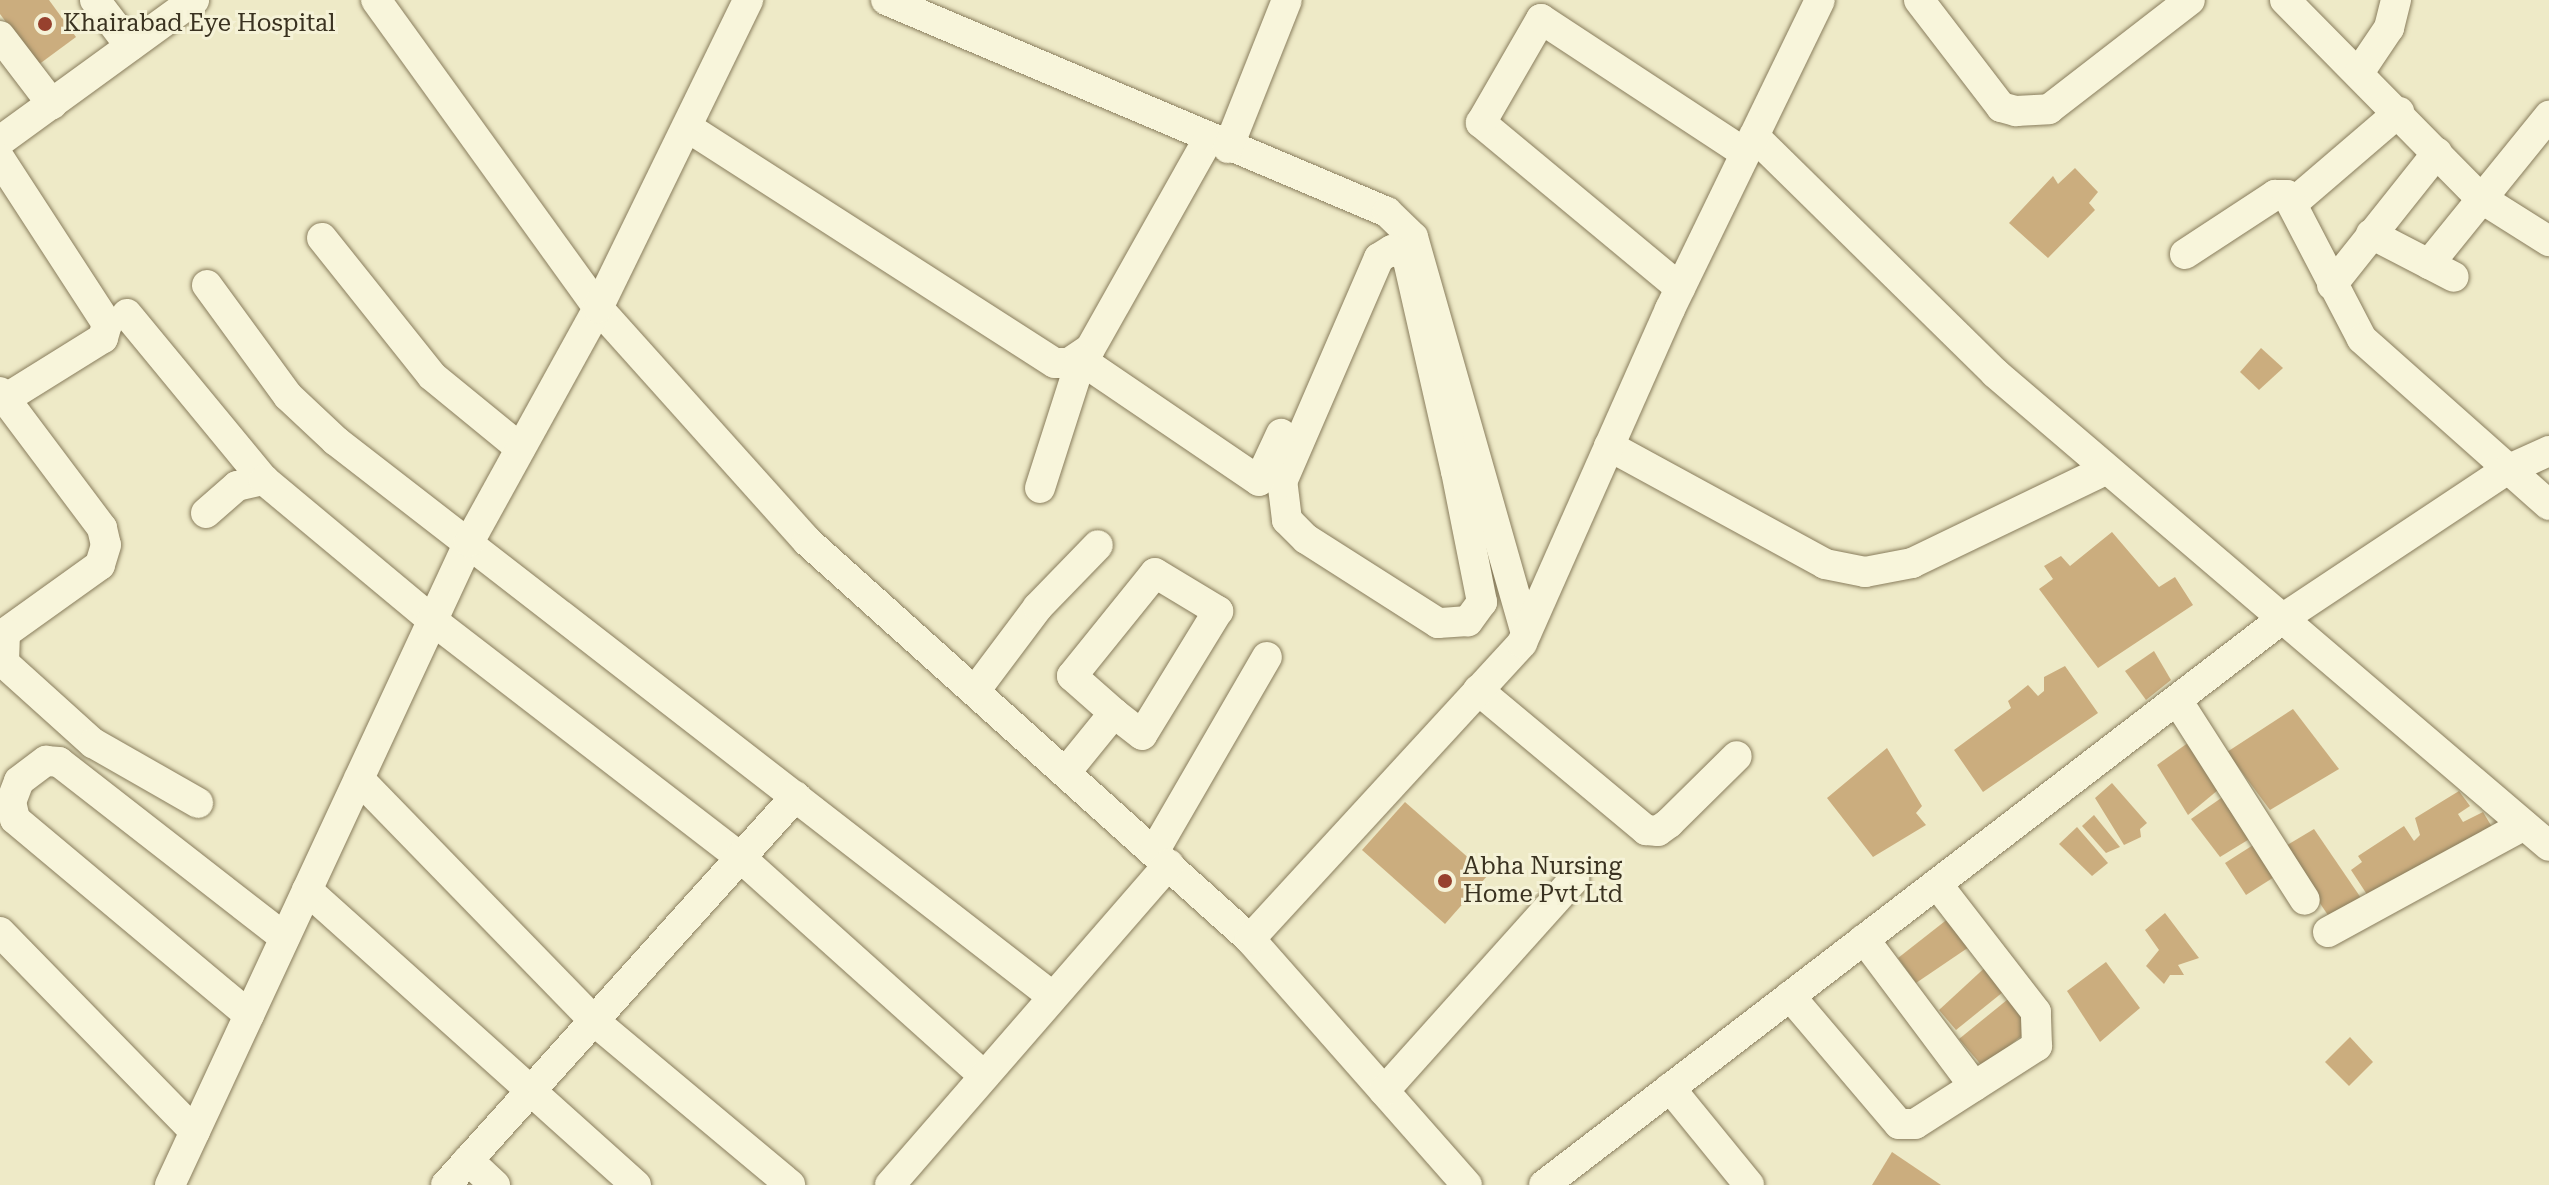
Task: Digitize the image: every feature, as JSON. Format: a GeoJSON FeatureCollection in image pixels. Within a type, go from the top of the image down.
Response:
{"type":"FeatureCollection","features":[{"type":"Feature","properties":{"kind":"street"},"geometry":{"type":"LineString","coordinates":[[95,0],[130,46]]}},
{"type":"Feature","properties":{"kind":"street"},"geometry":{"type":"LineString","coordinates":[[0,141],[194,0]]}},
{"type":"Feature","properties":{"kind":"street"},"geometry":{"type":"LineString","coordinates":[[376,0],[598,308],[807,541],[1250,939],[1467,1185]]}},
{"type":"Feature","properties":{"kind":"street"},"geometry":{"type":"LineString","coordinates":[[170,1185],[469,542],[598,308],[748,0]]}},
{"type":"Feature","properties":{"kind":"street"},"geometry":{"type":"LineString","coordinates":[[886,0],[1218,144],[1387,212],[1420,250],[1456,423],[1482,602],[1468,621],[1438,623],[1306,539],[1287,520],[1282,482],[1379,258],[1392,250],[1407,256],[1456,423],[1526,633]]}},
{"type":"Feature","properties":{"kind":"street"},"geometry":{"type":"LineString","coordinates":[[1040,488],[1081,360],[1218,144],[1287,0]]}},
{"type":"Feature","properties":{"kind":"street"},"geometry":{"type":"LineString","coordinates":[[1250,939],[1478,690],[1526,633],[1680,288],[1820,0]]}},
{"type":"Feature","properties":{"kind":"street"},"geometry":{"type":"LineString","coordinates":[[1919,0],[2001,107],[2016,111],[2049,109],[2190,0]]}},
{"type":"Feature","properties":{"kind":"street"},"geometry":{"type":"LineString","coordinates":[[2285,0],[2360,71],[2479,197],[2549,241]]}},
{"type":"Feature","properties":{"kind":"street"},"geometry":{"type":"LineString","coordinates":[[2360,71],[2389,28],[2396,0]]}},
{"type":"Feature","properties":{"kind":"street"},"geometry":{"type":"LineString","coordinates":[[1680,288],[1481,123],[1541,19],[1749,144],[1995,373],[2549,846]]}},
{"type":"Feature","properties":{"kind":"street"},"geometry":{"type":"LineString","coordinates":[[0,36],[52,104]]}},
{"type":"Feature","properties":{"kind":"street"},"geometry":{"type":"LineString","coordinates":[[2293,203],[2399,112]]}},
{"type":"Feature","properties":{"kind":"street"},"geometry":{"type":"LineString","coordinates":[[2371,234],[2442,271],[2479,197],[2549,116]]}},
{"type":"Feature","properties":{"kind":"street"},"geometry":{"type":"LineString","coordinates":[[687,127],[1055,363],[1081,360],[1259,481],[1387,212]]}},
{"type":"Feature","properties":{"kind":"street"},"geometry":{"type":"LineString","coordinates":[[2332,285],[2437,153]]}},
{"type":"Feature","properties":{"kind":"street"},"geometry":{"type":"LineString","coordinates":[[0,159],[107,324],[103,338],[2,395],[102,528],[106,545],[100,565],[2,634],[4,663],[49,708],[93,743],[198,803]]}},
{"type":"Feature","properties":{"kind":"street"},"geometry":{"type":"LineString","coordinates":[[2185,254],[2275,195],[2287,195],[2347,317],[2381,361],[2418,387],[2505,471],[2549,505]]}},
{"type":"Feature","properties":{"kind":"street"},"geometry":{"type":"LineString","coordinates":[[322,238],[432,376],[520,448]]}},
{"type":"Feature","properties":{"kind":"street"},"geometry":{"type":"LineString","coordinates":[[207,285],[288,396],[336,441],[1052,996]]}},
{"type":"Feature","properties":{"kind":"street"},"geometry":{"type":"LineString","coordinates":[[127,314],[264,480],[432,620],[740,857],[983,1075]]}},
{"type":"Feature","properties":{"kind":"street"},"geometry":{"type":"LineString","coordinates":[[1609,446],[1825,564],[1865,572],[1912,563],[2107,469]]}},
{"type":"Feature","properties":{"kind":"street"},"geometry":{"type":"LineString","coordinates":[[1544,1185],[2282,619],[2505,471],[2549,451]]}},
{"type":"Feature","properties":{"kind":"street"},"geometry":{"type":"LineString","coordinates":[[206,513],[237,486],[264,480]]}},
{"type":"Feature","properties":{"kind":"street"},"geometry":{"type":"LineString","coordinates":[[975,691],[1038,607],[1098,545]]}},
{"type":"Feature","properties":{"kind":"street"},"geometry":{"type":"LineString","coordinates":[[1155,573],[1218,611],[1142,735],[1114,713],[1072,676],[1155,573]]}},
{"type":"Feature","properties":{"kind":"street"},"geometry":{"type":"LineString","coordinates":[[890,1185],[1052,996],[1162,857],[1267,657]]}},
{"type":"Feature","properties":{"kind":"street"},"geometry":{"type":"LineString","coordinates":[[1478,690],[1646,830],[1658,831],[1669,823],[1737,756]]}},
{"type":"Feature","properties":{"kind":"street"},"geometry":{"type":"LineString","coordinates":[[2177,700],[2305,900]]}},
{"type":"Feature","properties":{"kind":"street"},"geometry":{"type":"LineString","coordinates":[[1066,772],[1114,713]]}},
{"type":"Feature","properties":{"kind":"street"},"geometry":{"type":"LineString","coordinates":[[249,1015],[15,819],[11,802],[19,781],[46,761],[59,762],[285,938]]}},
{"type":"Feature","properties":{"kind":"street"},"geometry":{"type":"LineString","coordinates":[[359,779],[593,1020],[790,1185]]}},
{"type":"Feature","properties":{"kind":"street"},"geometry":{"type":"LineString","coordinates":[[446,1185],[529,1089],[796,796]]}},
{"type":"Feature","properties":{"kind":"street"},"geometry":{"type":"LineString","coordinates":[[2328,932],[2524,825]]}},
{"type":"Feature","properties":{"kind":"street"},"geometry":{"type":"LineString","coordinates":[[1384,1091],[1574,879]]}},
{"type":"Feature","properties":{"kind":"street"},"geometry":{"type":"LineString","coordinates":[[1790,996],[1899,1124],[1915,1124],[2037,1046],[2040,1025],[2036,1012],[1937,884]]}},
{"type":"Feature","properties":{"kind":"street"},"geometry":{"type":"LineString","coordinates":[[307,890],[636,1185]]}},
{"type":"Feature","properties":{"kind":"street"},"geometry":{"type":"LineString","coordinates":[[0,932],[195,1132]]}},
{"type":"Feature","properties":{"kind":"street"},"geometry":{"type":"LineString","coordinates":[[1864,939],[1974,1086]]}},
{"type":"Feature","properties":{"kind":"street"},"geometry":{"type":"LineString","coordinates":[[1670,1088],[1749,1185]]}},
{"type":"Feature","properties":{"kind":"street"},"geometry":{"type":"LineString","coordinates":[[468,1160],[495,1185]]}},
{"type":"Feature","properties":{"kind":"building"},"geometry":{"type":"Polygon","coordinates":[[[0,0],[49,0],[76,37],[38,65],[0,14],[0,0]]]}},
{"type":"Feature","properties":{"kind":"building"},"geometry":{"type":"Polygon","coordinates":[[[2075,168],[2098,192],[2089,203],[2095,210],[2048,258],[2009,223],[2053,176],[2058,184],[2075,168]]]}},
{"type":"Feature","properties":{"kind":"building"},"geometry":{"type":"Polygon","coordinates":[[[2261,348],[2283,368],[2259,390],[2240,372],[2261,348]]]}},
{"type":"Feature","properties":{"kind":"building"},"geometry":{"type":"Polygon","coordinates":[[[2112,532],[2159,587],[2175,577],[2193,605],[2098,668],[2039,589],[2053,579],[2044,566],[2061,556],[2070,566],[2112,532]]]}},
{"type":"Feature","properties":{"kind":"building"},"geometry":{"type":"Polygon","coordinates":[[[2154,651],[2171,680],[2146,700],[2125,671],[2154,651]]]}},
{"type":"Feature","properties":{"kind":"building"},"geometry":{"type":"Polygon","coordinates":[[[2065,666],[2098,713],[1983,792],[1954,750],[2011,708],[2008,701],[2028,685],[2038,696],[2044,691],[2044,677],[2065,666]]]}},
{"type":"Feature","properties":{"kind":"building"},"geometry":{"type":"Polygon","coordinates":[[[2293,709],[2339,769],[2270,810],[2227,752],[2293,709]]]}},
{"type":"Feature","properties":{"kind":"building"},"geometry":{"type":"Polygon","coordinates":[[[2192,740],[2224,785],[2188,815],[2157,765],[2192,740]]]}},
{"type":"Feature","properties":{"kind":"building"},"geometry":{"type":"Polygon","coordinates":[[[1887,748],[1922,806],[1916,813],[1926,825],[1873,857],[1827,798],[1887,748]]]}},
{"type":"Feature","properties":{"kind":"building"},"geometry":{"type":"Polygon","coordinates":[[[2112,783],[2147,823],[2140,829],[2141,837],[2124,845],[2095,798],[2112,783]]]}},
{"type":"Feature","properties":{"kind":"building"},"geometry":{"type":"Polygon","coordinates":[[[2459,791],[2470,806],[2458,814],[2463,822],[2483,812],[2495,832],[2368,896],[2351,870],[2362,862],[2358,856],[2404,826],[2414,841],[2420,835],[2415,818],[2459,791]]]}},
{"type":"Feature","properties":{"kind":"building"},"geometry":{"type":"Polygon","coordinates":[[[2227,794],[2256,835],[2220,857],[2191,819],[2227,794]]]}},
{"type":"Feature","properties":{"kind":"building"},"geometry":{"type":"Polygon","coordinates":[[[1405,802],[1488,875],[1445,924],[1362,850],[1405,802]]]}},
{"type":"Feature","properties":{"kind":"building"},"geometry":{"type":"Polygon","coordinates":[[[2094,815],[2120,847],[2106,853],[2082,826],[2094,815]]]}},
{"type":"Feature","properties":{"kind":"building"},"geometry":{"type":"Polygon","coordinates":[[[2077,827],[2108,863],[2092,876],[2059,844],[2077,827]]]}},
{"type":"Feature","properties":{"kind":"building"},"geometry":{"type":"Polygon","coordinates":[[[2314,829],[2361,898],[2330,918],[2282,848],[2314,829]]]}},
{"type":"Feature","properties":{"kind":"building"},"geometry":{"type":"Polygon","coordinates":[[[2261,840],[2282,872],[2246,895],[2225,863],[2261,840]]]}},
{"type":"Feature","properties":{"kind":"building"},"geometry":{"type":"Polygon","coordinates":[[[2165,913],[2199,958],[2178,965],[2184,975],[2170,975],[2164,984],[2146,966],[2159,950],[2145,930],[2165,913]]]}},
{"type":"Feature","properties":{"kind":"building"},"geometry":{"type":"Polygon","coordinates":[[[1949,918],[1972,945],[1916,983],[1898,958],[1949,918]]]}},
{"type":"Feature","properties":{"kind":"building"},"geometry":{"type":"Polygon","coordinates":[[[1991,962],[2008,988],[1956,1030],[1939,1010],[1991,962]]]}},
{"type":"Feature","properties":{"kind":"building"},"geometry":{"type":"Polygon","coordinates":[[[2106,962],[2140,1008],[2100,1042],[2067,991],[2106,962]]]}},
{"type":"Feature","properties":{"kind":"building"},"geometry":{"type":"Polygon","coordinates":[[[2018,991],[2041,1020],[1983,1067],[1959,1039],[2018,991]]]}},
{"type":"Feature","properties":{"kind":"building"},"geometry":{"type":"Polygon","coordinates":[[[2350,1037],[2373,1062],[2349,1086],[2325,1062],[2350,1037]]]}},
{"type":"Feature","properties":{"kind":"building"},"geometry":{"type":"Polygon","coordinates":[[[1892,1152],[1941,1185],[1872,1185],[1892,1152]]]}},
{"type":"Feature","properties":{"kind":"place","name":"Khairabad Eye Hospital"},"geometry":{"type":"Point","coordinates":[45,24]}},
{"type":"Feature","properties":{"kind":"place","name":"Abha Nursing Home Pvt Ltd"},"geometry":{"type":"Point","coordinates":[1445,881]}}]}
